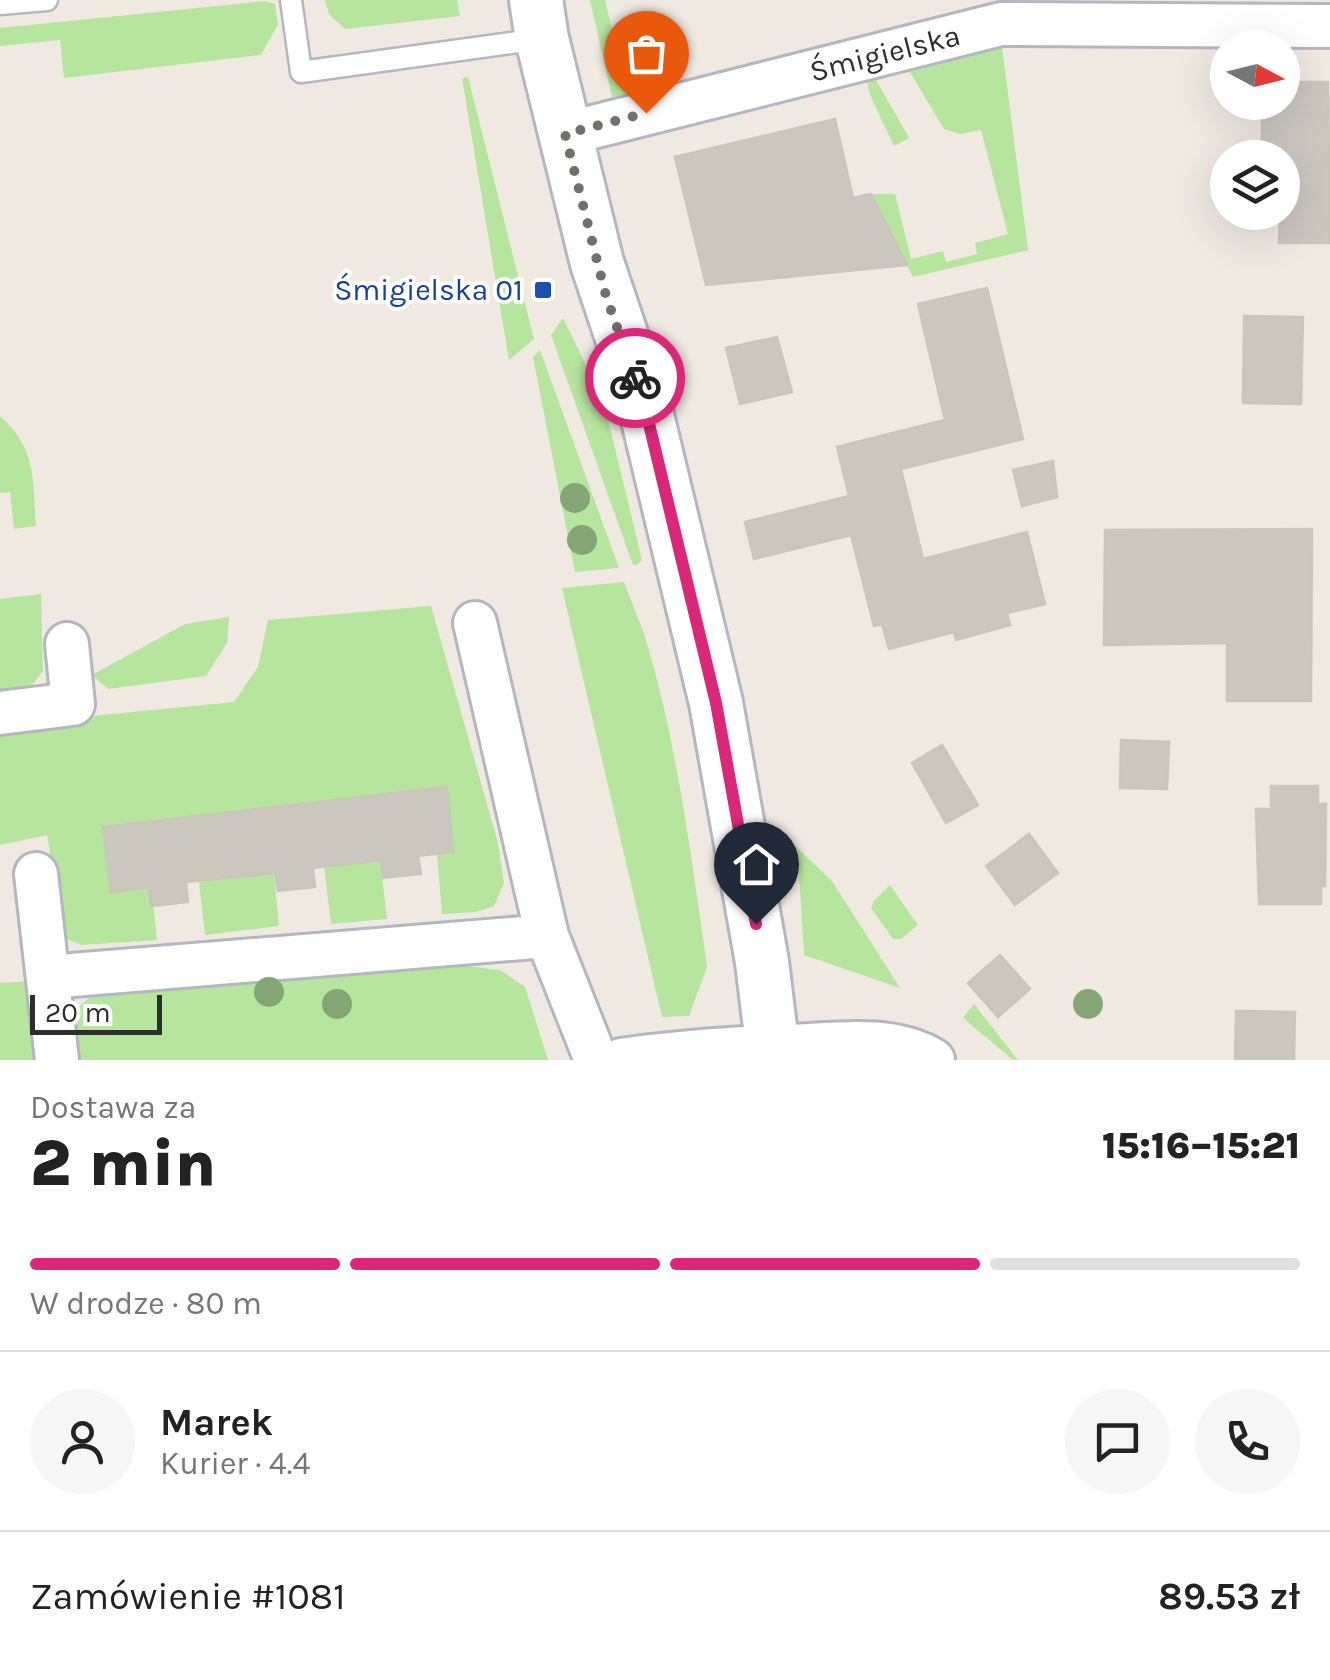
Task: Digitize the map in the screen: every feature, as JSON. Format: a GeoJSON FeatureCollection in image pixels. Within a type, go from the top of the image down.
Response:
{"type":"FeatureCollection","features":[{"type":"Feature","properties":{"kind":"street"},"geometry":{"type":"LineString","coordinates":[[539,20],[606,296],[644,403],[716,703],[750,886],[773,1053]]}},
{"type":"Feature","properties":{"kind":"street","name":"Śmigielska"},"geometry":{"type":"LineString","coordinates":[[565,134],[1001,24],[1330,26]]}},
{"type":"Feature","properties":{"kind":"street"},"geometry":{"type":"LineString","coordinates":[[475,623],[547,936],[596,1060]]}},
{"type":"Feature","properties":{"kind":"street"},"geometry":{"type":"LineString","coordinates":[[0,714],[73,704],[67,644]]}},
{"type":"Feature","properties":{"kind":"street"},"geometry":{"type":"LineString","coordinates":[[36,874],[57,1060]]}},
{"type":"Feature","properties":{"kind":"street"},"geometry":{"type":"LineString","coordinates":[[48,978],[547,936]]}},
{"type":"Feature","properties":{"kind":"street"},"geometry":{"type":"LineString","coordinates":[[621,1060],[700,1050],[773,1053],[875,1044],[898,1046],[933,1060]]}},
{"type":"Feature","properties":{"kind":"lane"},"geometry":{"type":"LineString","coordinates":[[0,4],[47,0]]}},
{"type":"Feature","properties":{"kind":"lane"},"geometry":{"type":"LineString","coordinates":[[290,0],[301,72],[539,20]]}},
{"type":"Feature","properties":{"kind":"green space"},"geometry":{"type":"Polygon","coordinates":[[[325,0],[457,0],[460,16],[345,29],[329,14],[325,0]]]}},
{"type":"Feature","properties":{"kind":"green space"},"geometry":{"type":"Polygon","coordinates":[[[590,0],[605,0],[627,94],[612,97],[590,0]]]}},
{"type":"Feature","properties":{"kind":"green space"},"geometry":{"type":"Polygon","coordinates":[[[265,1],[275,4],[278,25],[261,55],[64,78],[60,40],[0,46],[0,28],[265,1]]]}},
{"type":"Feature","properties":{"kind":"green space"},"geometry":{"type":"Polygon","coordinates":[[[1002,47],[1028,250],[913,277],[871,194],[895,194],[911,259],[943,251],[946,262],[977,254],[975,243],[1008,234],[981,130],[960,134],[944,129],[910,72],[1002,47]]]}},
{"type":"Feature","properties":{"kind":"green space"},"geometry":{"type":"Polygon","coordinates":[[[468,77],[534,339],[509,360],[462,78],[468,77]]]}},
{"type":"Feature","properties":{"kind":"green space"},"geometry":{"type":"Polygon","coordinates":[[[876,80],[909,138],[894,146],[870,95],[867,82],[876,80]]]}},
{"type":"Feature","properties":{"kind":"green space"},"geometry":{"type":"Polygon","coordinates":[[[563,318],[604,403],[642,560],[637,565],[633,565],[551,335],[563,318]]]}},
{"type":"Feature","properties":{"kind":"green space"},"geometry":{"type":"Polygon","coordinates":[[[540,350],[619,568],[575,572],[533,357],[540,350]]]}},
{"type":"Feature","properties":{"kind":"green space"},"geometry":{"type":"Polygon","coordinates":[[[0,416],[21,441],[31,466],[36,526],[14,529],[10,492],[0,493],[0,416]]]}},
{"type":"Feature","properties":{"kind":"green space"},"geometry":{"type":"Polygon","coordinates":[[[624,582],[658,684],[694,875],[707,967],[689,1016],[662,1017],[562,588],[624,582]]]}},
{"type":"Feature","properties":{"kind":"green space"},"geometry":{"type":"Polygon","coordinates":[[[41,594],[43,671],[28,690],[0,702],[0,599],[41,594]]]}},
{"type":"Feature","properties":{"kind":"green space"},"geometry":{"type":"Polygon","coordinates":[[[431,606],[498,843],[504,883],[494,906],[476,912],[442,914],[437,854],[454,852],[446,789],[151,885],[157,940],[81,945],[64,938],[47,835],[0,845],[0,725],[234,702],[258,667],[268,620],[431,606]]]}},
{"type":"Feature","properties":{"kind":"green space"},"geometry":{"type":"Polygon","coordinates":[[[229,617],[227,643],[206,676],[108,689],[92,675],[185,624],[229,617]]]}},
{"type":"Feature","properties":{"kind":"green space"},"geometry":{"type":"Polygon","coordinates":[[[792,843],[832,881],[900,988],[804,955],[799,874],[792,843]]]}},
{"type":"Feature","properties":{"kind":"green space"},"geometry":{"type":"Polygon","coordinates":[[[380,860],[387,919],[331,924],[324,865],[380,860]]]}},
{"type":"Feature","properties":{"kind":"green space"},"geometry":{"type":"Polygon","coordinates":[[[274,873],[279,926],[205,935],[199,882],[274,873]]]}},
{"type":"Feature","properties":{"kind":"green space"},"geometry":{"type":"Polygon","coordinates":[[[890,885],[918,925],[901,939],[893,939],[871,908],[890,885]]]}},
{"type":"Feature","properties":{"kind":"green space"},"geometry":{"type":"Polygon","coordinates":[[[466,966],[500,970],[525,987],[548,1060],[68,1060],[68,1033],[74,1015],[107,985],[466,966]]]}},
{"type":"Feature","properties":{"kind":"green space"},"geometry":{"type":"Polygon","coordinates":[[[35,981],[43,1060],[0,1060],[0,983],[35,981]]]}},
{"type":"Feature","properties":{"kind":"green space"},"geometry":{"type":"Polygon","coordinates":[[[974,1004],[1018,1060],[1013,1060],[963,1018],[974,1004]]]}},
{"type":"Feature","properties":{"kind":"building"},"geometry":{"type":"Polygon","coordinates":[[[1300,82],[1328,82],[1330,243],[1279,243],[1279,230],[1300,230],[1300,140],[1262,140],[1262,120],[1300,120],[1300,82]]]}},
{"type":"Feature","properties":{"kind":"building"},"geometry":{"type":"Polygon","coordinates":[[[835,119],[853,198],[871,194],[907,265],[706,285],[675,157],[835,119]]]}},
{"type":"Feature","properties":{"kind":"building"},"geometry":{"type":"Polygon","coordinates":[[[987,288],[1023,439],[901,469],[923,559],[1027,532],[1045,604],[1007,613],[1010,625],[956,640],[954,632],[889,649],[882,624],[874,626],[851,535],[754,559],[745,522],[849,496],[837,447],[945,420],[918,304],[987,288]]]}},
{"type":"Feature","properties":{"kind":"building"},"geometry":{"type":"Polygon","coordinates":[[[1244,316],[1303,317],[1301,404],[1243,403],[1244,316]]]}},
{"type":"Feature","properties":{"kind":"building"},"geometry":{"type":"Polygon","coordinates":[[[777,337],[792,392],[740,404],[726,348],[777,337]]]}},
{"type":"Feature","properties":{"kind":"building"},"geometry":{"type":"Polygon","coordinates":[[[1053,461],[1057,497],[1022,506],[1013,470],[1053,461]]]}},
{"type":"Feature","properties":{"kind":"building"},"geometry":{"type":"Polygon","coordinates":[[[1312,529],[1311,701],[1227,701],[1227,643],[1104,645],[1105,530],[1312,529]]]}},
{"type":"Feature","properties":{"kind":"building"},"geometry":{"type":"Polygon","coordinates":[[[1121,740],[1169,742],[1167,789],[1120,788],[1121,740]]]}},
{"type":"Feature","properties":{"kind":"building"},"geometry":{"type":"Polygon","coordinates":[[[942,745],[978,805],[946,823],[912,763],[942,745]]]}},
{"type":"Feature","properties":{"kind":"building"},"geometry":{"type":"Polygon","coordinates":[[[1271,786],[1318,786],[1318,804],[1326,804],[1325,886],[1321,886],[1321,904],[1259,904],[1256,809],[1271,809],[1271,786]]]}},
{"type":"Feature","properties":{"kind":"building"},"geometry":{"type":"Polygon","coordinates":[[[447,787],[453,852],[418,856],[421,874],[383,878],[381,860],[313,868],[315,887],[278,891],[275,873],[186,882],[188,902],[151,906],[149,887],[111,892],[103,827],[447,787]]]}},
{"type":"Feature","properties":{"kind":"building"},"geometry":{"type":"Polygon","coordinates":[[[1029,834],[1058,873],[1015,905],[986,866],[1029,834]]]}},
{"type":"Feature","properties":{"kind":"building"},"geometry":{"type":"Polygon","coordinates":[[[1000,955],[1030,989],[998,1017],[968,983],[1000,955]]]}},
{"type":"Feature","properties":{"kind":"building"},"geometry":{"type":"Polygon","coordinates":[[[1236,1011],[1295,1012],[1294,1060],[1235,1060],[1236,1011]]]}},
{"type":"Feature","properties":{"kind":"way so far"},"geometry":{"type":"LineString","coordinates":[[635,378],[606,296],[565,134],[646,113]]}},
{"type":"Feature","properties":{"kind":"place","name":"Śmigielska 01"},"geometry":{"type":"Point","coordinates":[543,290]}},
{"type":"Feature","properties":{"kind":"route"},"geometry":{"type":"LineString","coordinates":[[635,378],[716,703],[756,924]]}}]}
